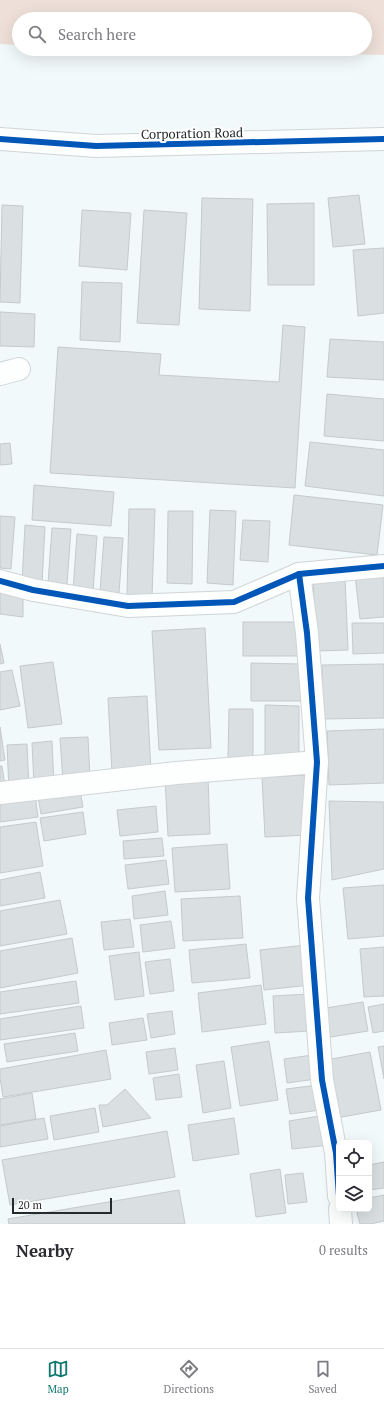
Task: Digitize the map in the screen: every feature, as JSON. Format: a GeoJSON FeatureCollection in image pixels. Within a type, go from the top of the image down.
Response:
{"type":"FeatureCollection","features":[{"type":"Feature","properties":{"kind":"street","name":"Corporation Road"},"geometry":{"type":"LineString","coordinates":[[0,139],[96,146],[384,139]]}},
{"type":"Feature","properties":{"kind":"street"},"geometry":{"type":"LineString","coordinates":[[0,581],[33,590],[128,606],[234,602],[299,574],[384,566]]}},
{"type":"Feature","properties":{"kind":"street"},"geometry":{"type":"LineString","coordinates":[[299,574],[307,633],[316,762],[308,898],[322,1080],[336,1153],[338,1176]]}},
{"type":"Feature","properties":{"kind":"street"},"geometry":{"type":"LineString","coordinates":[[0,793],[176,773],[316,762]]}},
{"type":"Feature","properties":{"kind":"street"},"geometry":{"type":"LineString","coordinates":[[340,1212],[341,1224]]}},
{"type":"Feature","properties":{"kind":"shaded area"},"geometry":{"type":"Polygon","coordinates":[[[0,0],[384,0],[384,55],[372,55],[372,12],[12,12],[12,45],[0,44],[0,0]]]}},
{"type":"Feature","properties":{"kind":"building"},"geometry":{"type":"Polygon","coordinates":[[[359,195],[365,244],[333,247],[328,198],[359,195]]]}},
{"type":"Feature","properties":{"kind":"building"},"geometry":{"type":"Polygon","coordinates":[[[202,198],[253,199],[250,311],[199,309],[202,198]]]}},
{"type":"Feature","properties":{"kind":"building"},"geometry":{"type":"Polygon","coordinates":[[[314,203],[314,285],[268,285],[267,204],[314,203]]]}},
{"type":"Feature","properties":{"kind":"building"},"geometry":{"type":"Polygon","coordinates":[[[2,205],[23,206],[20,303],[0,302],[2,205]]]}},
{"type":"Feature","properties":{"kind":"building"},"geometry":{"type":"Polygon","coordinates":[[[82,210],[131,213],[127,270],[79,266],[82,210]]]}},
{"type":"Feature","properties":{"kind":"building"},"geometry":{"type":"Polygon","coordinates":[[[144,210],[187,213],[179,325],[137,323],[144,210]]]}},
{"type":"Feature","properties":{"kind":"building"},"geometry":{"type":"Polygon","coordinates":[[[384,248],[384,313],[358,316],[353,250],[384,248]]]}},
{"type":"Feature","properties":{"kind":"building"},"geometry":{"type":"Polygon","coordinates":[[[82,282],[122,283],[120,342],[80,340],[82,282]]]}},
{"type":"Feature","properties":{"kind":"building"},"geometry":{"type":"Polygon","coordinates":[[[0,312],[35,314],[34,347],[0,346],[0,312]]]}},
{"type":"Feature","properties":{"kind":"building"},"geometry":{"type":"Polygon","coordinates":[[[283,325],[305,327],[295,488],[50,473],[58,347],[161,354],[159,375],[279,382],[283,325]]]}},
{"type":"Feature","properties":{"kind":"building"},"geometry":{"type":"Polygon","coordinates":[[[330,339],[384,342],[384,380],[327,377],[330,339]]]}},
{"type":"Feature","properties":{"kind":"building"},"geometry":{"type":"Polygon","coordinates":[[[327,394],[384,399],[384,441],[324,436],[327,394]]]}},
{"type":"Feature","properties":{"kind":"building"},"geometry":{"type":"Polygon","coordinates":[[[310,442],[384,450],[384,496],[305,486],[310,442]]]}},
{"type":"Feature","properties":{"kind":"building"},"geometry":{"type":"Polygon","coordinates":[[[10,443],[12,464],[0,465],[0,444],[10,443]]]}},
{"type":"Feature","properties":{"kind":"building"},"geometry":{"type":"Polygon","coordinates":[[[34,485],[114,492],[111,526],[32,520],[34,485]]]}},
{"type":"Feature","properties":{"kind":"building"},"geometry":{"type":"Polygon","coordinates":[[[294,495],[383,505],[377,555],[289,545],[294,495]]]}},
{"type":"Feature","properties":{"kind":"building"},"geometry":{"type":"Polygon","coordinates":[[[129,509],[155,509],[152,597],[127,596],[129,509]]]}},
{"type":"Feature","properties":{"kind":"building"},"geometry":{"type":"Polygon","coordinates":[[[210,510],[236,511],[233,585],[207,583],[210,510]]]}},
{"type":"Feature","properties":{"kind":"building"},"geometry":{"type":"Polygon","coordinates":[[[168,511],[193,511],[192,584],[167,583],[168,511]]]}},
{"type":"Feature","properties":{"kind":"building"},"geometry":{"type":"Polygon","coordinates":[[[0,516],[15,517],[11,569],[0,568],[0,516]]]}},
{"type":"Feature","properties":{"kind":"building"},"geometry":{"type":"Polygon","coordinates":[[[243,520],[270,521],[268,562],[240,560],[243,520]]]}},
{"type":"Feature","properties":{"kind":"building"},"geometry":{"type":"Polygon","coordinates":[[[25,525],[45,527],[42,584],[22,582],[25,525]]]}},
{"type":"Feature","properties":{"kind":"building"},"geometry":{"type":"Polygon","coordinates":[[[52,528],[71,529],[67,584],[48,583],[52,528]]]}},
{"type":"Feature","properties":{"kind":"building"},"geometry":{"type":"Polygon","coordinates":[[[77,534],[97,536],[93,592],[73,591],[77,534]]]}},
{"type":"Feature","properties":{"kind":"building"},"geometry":{"type":"Polygon","coordinates":[[[104,537],[123,538],[119,593],[100,592],[104,537]]]}},
{"type":"Feature","properties":{"kind":"building"},"geometry":{"type":"Polygon","coordinates":[[[384,573],[384,617],[360,619],[355,575],[384,573]]]}},
{"type":"Feature","properties":{"kind":"building"},"geometry":{"type":"Polygon","coordinates":[[[345,577],[348,650],[316,651],[313,578],[345,577]]]}},
{"type":"Feature","properties":{"kind":"building"},"geometry":{"type":"Polygon","coordinates":[[[0,589],[23,597],[23,617],[0,614],[0,589]]]}},
{"type":"Feature","properties":{"kind":"building"},"geometry":{"type":"Polygon","coordinates":[[[243,622],[298,622],[298,656],[243,656],[243,622]]]}},
{"type":"Feature","properties":{"kind":"building"},"geometry":{"type":"Polygon","coordinates":[[[352,623],[384,623],[384,653],[353,654],[352,623]]]}},
{"type":"Feature","properties":{"kind":"building"},"geometry":{"type":"Polygon","coordinates":[[[205,628],[211,748],[159,750],[152,631],[205,628]]]}},
{"type":"Feature","properties":{"kind":"building"},"geometry":{"type":"Polygon","coordinates":[[[0,644],[4,663],[0,664],[0,644]]]}},
{"type":"Feature","properties":{"kind":"building"},"geometry":{"type":"Polygon","coordinates":[[[53,662],[62,724],[28,728],[20,666],[53,662]]]}},
{"type":"Feature","properties":{"kind":"building"},"geometry":{"type":"Polygon","coordinates":[[[251,663],[302,664],[301,701],[251,701],[251,663]]]}},
{"type":"Feature","properties":{"kind":"building"},"geometry":{"type":"Polygon","coordinates":[[[384,664],[384,718],[323,719],[322,665],[384,664]]]}},
{"type":"Feature","properties":{"kind":"building"},"geometry":{"type":"Polygon","coordinates":[[[12,670],[20,706],[0,710],[0,672],[12,670]]]}},
{"type":"Feature","properties":{"kind":"building"},"geometry":{"type":"Polygon","coordinates":[[[147,696],[151,771],[112,773],[108,698],[147,696]]]}},
{"type":"Feature","properties":{"kind":"building"},"geometry":{"type":"Polygon","coordinates":[[[265,705],[299,706],[299,759],[265,759],[265,705]]]}},
{"type":"Feature","properties":{"kind":"building"},"geometry":{"type":"Polygon","coordinates":[[[229,709],[253,709],[253,758],[228,759],[229,709]]]}},
{"type":"Feature","properties":{"kind":"building"},"geometry":{"type":"Polygon","coordinates":[[[0,727],[5,760],[0,761],[0,727]]]}},
{"type":"Feature","properties":{"kind":"building"},"geometry":{"type":"Polygon","coordinates":[[[384,729],[384,783],[329,785],[327,731],[384,729]]]}},
{"type":"Feature","properties":{"kind":"building"},"geometry":{"type":"Polygon","coordinates":[[[88,737],[90,779],[63,781],[60,738],[88,737]]]}},
{"type":"Feature","properties":{"kind":"building"},"geometry":{"type":"Polygon","coordinates":[[[52,741],[54,785],[34,786],[32,743],[52,741]]]}},
{"type":"Feature","properties":{"kind":"building"},"geometry":{"type":"Polygon","coordinates":[[[27,744],[29,788],[9,789],[7,745],[27,744]]]}},
{"type":"Feature","properties":{"kind":"building"},"geometry":{"type":"Polygon","coordinates":[[[0,766],[2,766],[5,786],[0,787],[0,766]]]}},
{"type":"Feature","properties":{"kind":"building"},"geometry":{"type":"Polygon","coordinates":[[[306,775],[309,835],[265,837],[262,777],[306,775]]]}},
{"type":"Feature","properties":{"kind":"building"},"geometry":{"type":"Polygon","coordinates":[[[208,777],[210,834],[168,836],[165,778],[208,777]]]}},
{"type":"Feature","properties":{"kind":"building"},"geometry":{"type":"Polygon","coordinates":[[[80,791],[83,807],[41,814],[38,797],[80,791]]]}},
{"type":"Feature","properties":{"kind":"building"},"geometry":{"type":"Polygon","coordinates":[[[35,795],[38,817],[0,822],[0,799],[35,795]]]}},
{"type":"Feature","properties":{"kind":"building"},"geometry":{"type":"Polygon","coordinates":[[[329,801],[384,802],[384,869],[332,880],[329,801]]]}},
{"type":"Feature","properties":{"kind":"building"},"geometry":{"type":"Polygon","coordinates":[[[156,806],[158,832],[120,836],[117,810],[156,806]]]}},
{"type":"Feature","properties":{"kind":"building"},"geometry":{"type":"Polygon","coordinates":[[[83,812],[86,834],[44,841],[40,818],[83,812]]]}},
{"type":"Feature","properties":{"kind":"building"},"geometry":{"type":"Polygon","coordinates":[[[36,822],[43,866],[0,873],[0,827],[36,822]]]}},
{"type":"Feature","properties":{"kind":"building"},"geometry":{"type":"Polygon","coordinates":[[[162,838],[164,856],[124,859],[123,841],[162,838]]]}},
{"type":"Feature","properties":{"kind":"building"},"geometry":{"type":"Polygon","coordinates":[[[227,844],[230,889],[175,892],[172,848],[227,844]]]}},
{"type":"Feature","properties":{"kind":"building"},"geometry":{"type":"Polygon","coordinates":[[[166,860],[169,884],[128,889],[125,865],[166,860]]]}},
{"type":"Feature","properties":{"kind":"building"},"geometry":{"type":"Polygon","coordinates":[[[40,872],[45,898],[0,906],[0,880],[40,872]]]}},
{"type":"Feature","properties":{"kind":"building"},"geometry":{"type":"Polygon","coordinates":[[[384,885],[384,936],[348,939],[343,888],[384,885]]]}},
{"type":"Feature","properties":{"kind":"building"},"geometry":{"type":"Polygon","coordinates":[[[165,891],[168,915],[134,919],[132,896],[165,891]]]}},
{"type":"Feature","properties":{"kind":"building"},"geometry":{"type":"Polygon","coordinates":[[[240,896],[243,938],[183,941],[181,899],[240,896]]]}},
{"type":"Feature","properties":{"kind":"building"},"geometry":{"type":"Polygon","coordinates":[[[60,900],[67,934],[0,946],[0,911],[60,900]]]}},
{"type":"Feature","properties":{"kind":"building"},"geometry":{"type":"Polygon","coordinates":[[[130,919],[134,947],[104,950],[101,922],[130,919]]]}},
{"type":"Feature","properties":{"kind":"building"},"geometry":{"type":"Polygon","coordinates":[[[171,921],[175,948],[143,952],[140,925],[171,921]]]}},
{"type":"Feature","properties":{"kind":"building"},"geometry":{"type":"Polygon","coordinates":[[[72,938],[78,973],[0,988],[0,951],[72,938]]]}},
{"type":"Feature","properties":{"kind":"building"},"geometry":{"type":"Polygon","coordinates":[[[246,944],[250,978],[192,983],[189,950],[246,944]]]}},
{"type":"Feature","properties":{"kind":"building"},"geometry":{"type":"Polygon","coordinates":[[[306,945],[310,985],[264,990],[260,950],[306,945]]]}},
{"type":"Feature","properties":{"kind":"building"},"geometry":{"type":"Polygon","coordinates":[[[384,947],[384,996],[364,997],[360,949],[384,947]]]}},
{"type":"Feature","properties":{"kind":"building"},"geometry":{"type":"Polygon","coordinates":[[[139,952],[144,996],[115,1000],[109,956],[139,952]]]}},
{"type":"Feature","properties":{"kind":"building"},"geometry":{"type":"Polygon","coordinates":[[[170,959],[174,991],[150,994],[145,962],[170,959]]]}},
{"type":"Feature","properties":{"kind":"building"},"geometry":{"type":"Polygon","coordinates":[[[76,981],[79,1003],[0,1014],[0,992],[76,981]]]}},
{"type":"Feature","properties":{"kind":"building"},"geometry":{"type":"Polygon","coordinates":[[[261,985],[266,1024],[202,1032],[198,993],[261,985]]]}},
{"type":"Feature","properties":{"kind":"building"},"geometry":{"type":"Polygon","coordinates":[[[308,994],[310,1031],[275,1033],[273,996],[308,994]]]}},
{"type":"Feature","properties":{"kind":"building"},"geometry":{"type":"Polygon","coordinates":[[[363,1002],[368,1031],[324,1038],[320,1009],[363,1002]]]}},
{"type":"Feature","properties":{"kind":"building"},"geometry":{"type":"Polygon","coordinates":[[[384,1004],[384,1031],[373,1033],[368,1007],[384,1004]]]}},
{"type":"Feature","properties":{"kind":"building"},"geometry":{"type":"Polygon","coordinates":[[[81,1006],[84,1028],[0,1040],[0,1019],[81,1006]]]}},
{"type":"Feature","properties":{"kind":"building"},"geometry":{"type":"Polygon","coordinates":[[[172,1011],[175,1034],[151,1038],[147,1014],[172,1011]]]}},
{"type":"Feature","properties":{"kind":"building"},"geometry":{"type":"Polygon","coordinates":[[[143,1018],[147,1040],[112,1045],[109,1023],[143,1018]]]}},
{"type":"Feature","properties":{"kind":"building"},"geometry":{"type":"Polygon","coordinates":[[[75,1033],[78,1051],[7,1062],[4,1044],[75,1033]]]}},
{"type":"Feature","properties":{"kind":"building"},"geometry":{"type":"Polygon","coordinates":[[[269,1041],[278,1100],[240,1106],[231,1047],[269,1041]]]}},
{"type":"Feature","properties":{"kind":"building"},"geometry":{"type":"Polygon","coordinates":[[[384,1046],[384,1079],[378,1047],[384,1046]]]}},
{"type":"Feature","properties":{"kind":"building"},"geometry":{"type":"Polygon","coordinates":[[[175,1048],[178,1070],[149,1074],[146,1052],[175,1048]]]}},
{"type":"Feature","properties":{"kind":"building"},"geometry":{"type":"Polygon","coordinates":[[[106,1050],[111,1079],[3,1097],[0,1069],[106,1050]]]}},
{"type":"Feature","properties":{"kind":"building"},"geometry":{"type":"Polygon","coordinates":[[[370,1052],[381,1110],[336,1118],[326,1060],[370,1052]]]}},
{"type":"Feature","properties":{"kind":"building"},"geometry":{"type":"Polygon","coordinates":[[[313,1055],[316,1079],[287,1083],[284,1059],[313,1055]]]}},
{"type":"Feature","properties":{"kind":"building"},"geometry":{"type":"Polygon","coordinates":[[[224,1061],[231,1108],[203,1113],[196,1065],[224,1061]]]}},
{"type":"Feature","properties":{"kind":"building"},"geometry":{"type":"Polygon","coordinates":[[[179,1074],[182,1097],[156,1100],[153,1078],[179,1074]]]}},
{"type":"Feature","properties":{"kind":"building"},"geometry":{"type":"Polygon","coordinates":[[[318,1085],[321,1110],[290,1114],[286,1089],[318,1085]]]}},
{"type":"Feature","properties":{"kind":"building"},"geometry":{"type":"Polygon","coordinates":[[[125,1089],[151,1118],[103,1127],[99,1105],[107,1105],[125,1089]]]}},
{"type":"Feature","properties":{"kind":"building"},"geometry":{"type":"Polygon","coordinates":[[[32,1093],[36,1119],[0,1125],[0,1099],[32,1093]]]}},
{"type":"Feature","properties":{"kind":"building"},"geometry":{"type":"Polygon","coordinates":[[[95,1108],[99,1132],[54,1140],[50,1116],[95,1108]]]}},
{"type":"Feature","properties":{"kind":"building"},"geometry":{"type":"Polygon","coordinates":[[[326,1115],[330,1145],[292,1149],[289,1121],[326,1115]]]}},
{"type":"Feature","properties":{"kind":"building"},"geometry":{"type":"Polygon","coordinates":[[[44,1118],[48,1139],[0,1147],[0,1126],[44,1118]]]}},
{"type":"Feature","properties":{"kind":"building"},"geometry":{"type":"Polygon","coordinates":[[[234,1118],[239,1154],[193,1161],[188,1125],[234,1118]]]}},
{"type":"Feature","properties":{"kind":"building"},"geometry":{"type":"Polygon","coordinates":[[[167,1131],[175,1177],[10,1205],[2,1160],[167,1131]]]}},
{"type":"Feature","properties":{"kind":"building"},"geometry":{"type":"Polygon","coordinates":[[[384,1162],[384,1188],[372,1190],[372,1164],[384,1162]]]}},
{"type":"Feature","properties":{"kind":"building"},"geometry":{"type":"Polygon","coordinates":[[[280,1169],[286,1213],[256,1217],[250,1174],[280,1169]]]}},
{"type":"Feature","properties":{"kind":"building"},"geometry":{"type":"Polygon","coordinates":[[[303,1173],[307,1202],[288,1204],[285,1175],[303,1173]]]}},
{"type":"Feature","properties":{"kind":"building"},"geometry":{"type":"Polygon","coordinates":[[[179,1190],[185,1224],[9,1224],[8,1219],[179,1190]]]}},
{"type":"Feature","properties":{"kind":"building"},"geometry":{"type":"Polygon","coordinates":[[[384,1195],[384,1221],[370,1224],[360,1224],[357,1212],[372,1212],[372,1197],[384,1195]]]}},
{"type":"Feature","properties":{"kind":"cycle path"},"geometry":{"type":"LineString","coordinates":[[0,139],[96,146],[384,139]]}},
{"type":"Feature","properties":{"kind":"cycle path"},"geometry":{"type":"LineString","coordinates":[[0,581],[33,590],[128,606],[234,602],[299,574],[384,566]]}},
{"type":"Feature","properties":{"kind":"cycle path"},"geometry":{"type":"LineString","coordinates":[[299,574],[307,633],[317,762],[308,898],[322,1080],[336,1153],[338,1176]]}}]}
